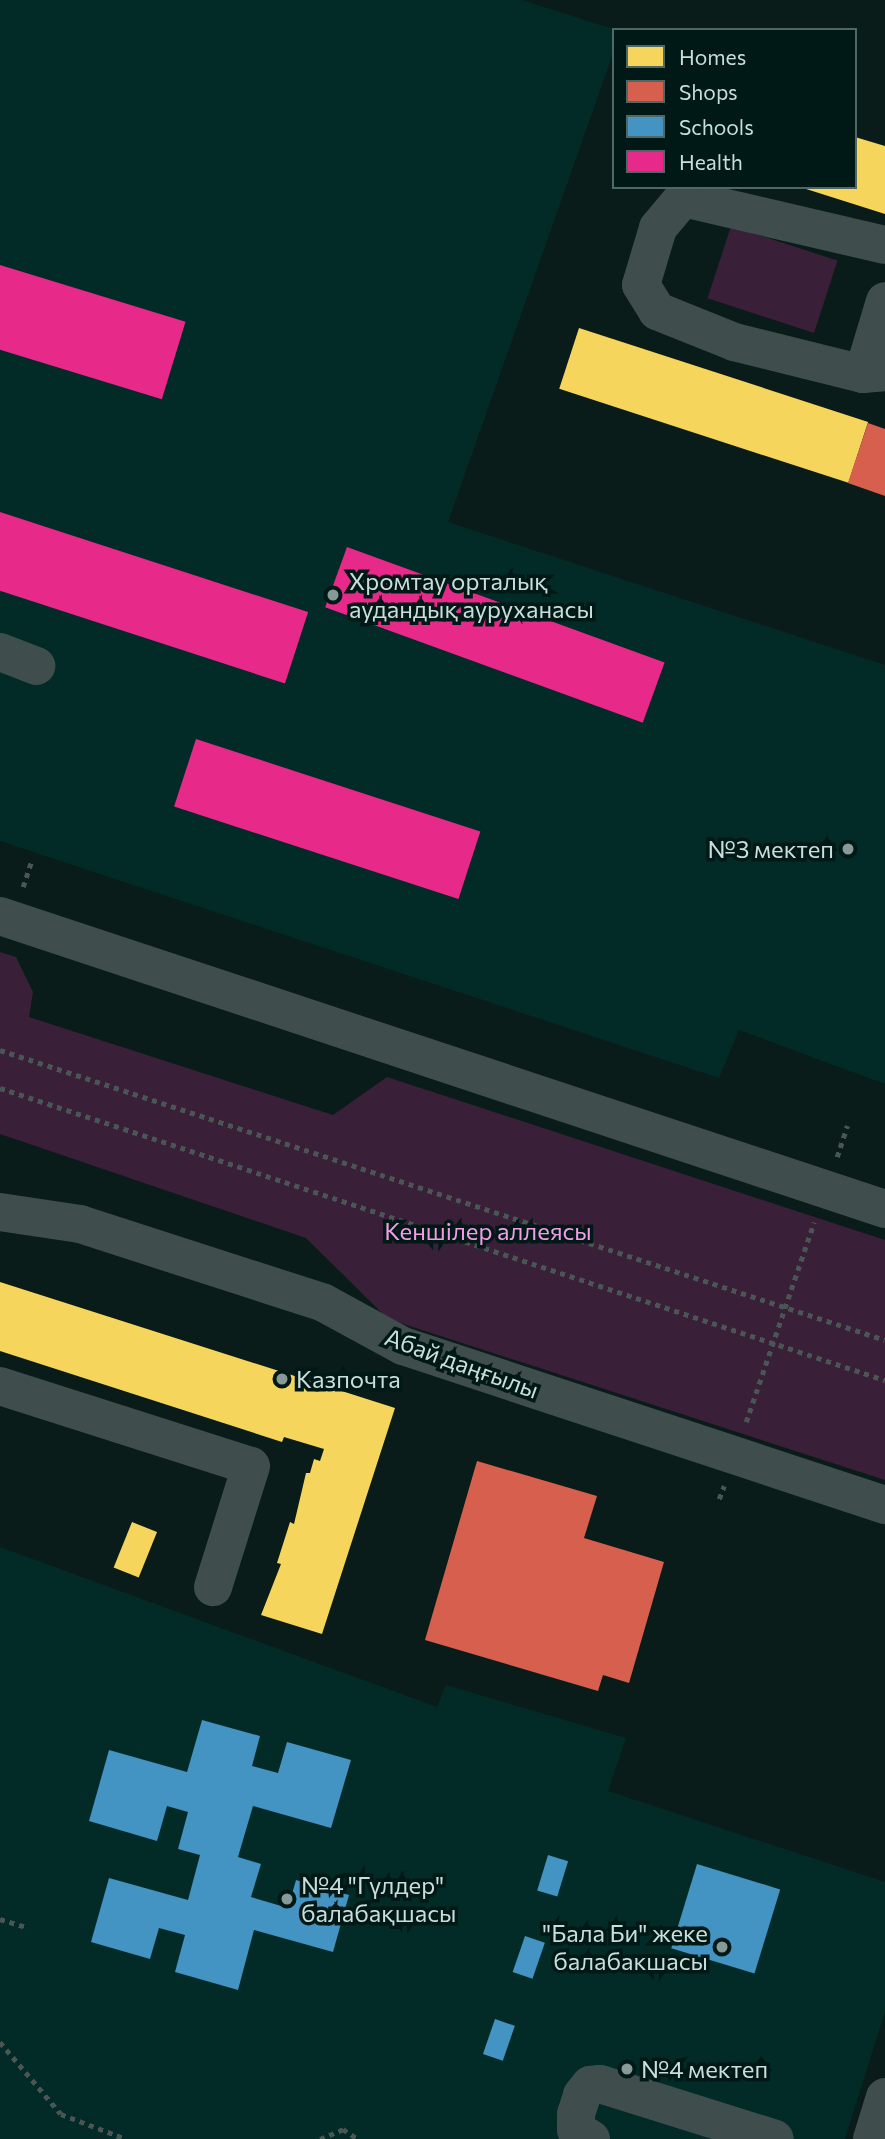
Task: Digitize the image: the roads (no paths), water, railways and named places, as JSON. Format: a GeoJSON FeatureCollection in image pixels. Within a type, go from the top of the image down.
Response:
{"type":"FeatureCollection","features":[{"type":"Feature","properties":{"kind":"street"},"geometry":{"type":"LineString","coordinates":[[885,245],[683,198],[658,228],[641,285],[657,311],[734,342],[874,373],[885,301]]}},
{"type":"Feature","properties":{"kind":"street"},"geometry":{"type":"LineString","coordinates":[[0,652],[36,666]]}},
{"type":"Feature","properties":{"kind":"street"},"geometry":{"type":"LineString","coordinates":[[0,916],[885,1209]]}},
{"type":"Feature","properties":{"kind":"street","name":"Абай даңғылы"},"geometry":{"type":"LineString","coordinates":[[0,1212],[80,1224],[324,1303],[403,1346],[885,1505]]}},
{"type":"Feature","properties":{"kind":"street"},"geometry":{"type":"LineString","coordinates":[[0,1386],[251,1466],[214,1587]]}},
{"type":"Feature","properties":{"kind":"street"},"geometry":{"type":"LineString","coordinates":[[591,2139],[576,2130],[576,2113],[582,2095],[590,2085],[600,2084],[775,2139]]}},
{"type":"Feature","properties":{"kind":"street"},"geometry":{"type":"LineString","coordinates":[[872,2139],[885,2097]]}},
{"type":"Feature","properties":{"kind":"place","name":"Хромтау орталық аудандық ауруханасы"},"geometry":{"type":"Point","coordinates":[333,595]}},
{"type":"Feature","properties":{"kind":"place","name":"№3 мектеп"},"geometry":{"type":"Point","coordinates":[848,849]}},
{"type":"Feature","properties":{"kind":"place","name":"Казпочта"},"geometry":{"type":"Point","coordinates":[282,1379]}},
{"type":"Feature","properties":{"kind":"place","name":"№4 \"Гүлдер\" балабақшасы"},"geometry":{"type":"Point","coordinates":[287,1899]}},
{"type":"Feature","properties":{"kind":"place","name":"\"Бала Би\" жеке балабакшасы"},"geometry":{"type":"Point","coordinates":[722,1947]}},
{"type":"Feature","properties":{"kind":"place","name":"№4 мектеп"},"geometry":{"type":"Point","coordinates":[627,2069]}},
{"type":"Feature","properties":{"kind":"park label","name":"Кеншілер аллеясы"},"geometry":{"type":"Point","coordinates":[488,1231]}}]}
